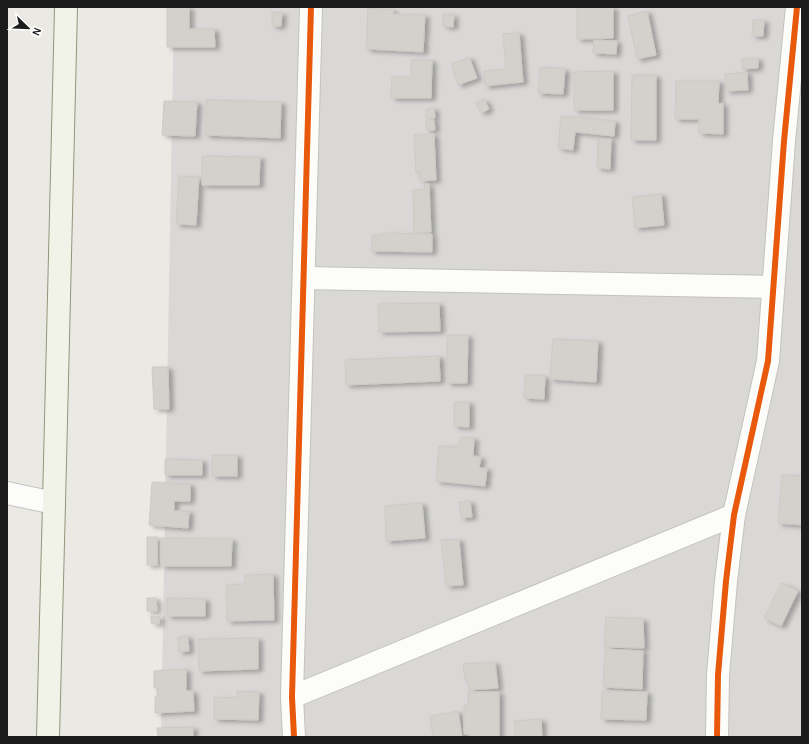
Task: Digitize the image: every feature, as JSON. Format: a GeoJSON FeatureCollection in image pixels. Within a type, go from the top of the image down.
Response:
{"type":"FeatureCollection","features":[{"type":"Feature","properties":{"kind":"street"},"geometry":{"type":"LineString","coordinates":[[48,737],[66,7]]}},
{"type":"Feature","properties":{"kind":"street"},"geometry":{"type":"LineString","coordinates":[[294,737],[292,697],[311,7]]}},
{"type":"Feature","properties":{"kind":"street"},"geometry":{"type":"LineString","coordinates":[[717,737],[718,675],[726,581],[734,515],[768,361],[784,141],[797,7]]}},
{"type":"Feature","properties":{"kind":"street"},"geometry":{"type":"LineString","coordinates":[[304,278],[773,287]]}},
{"type":"Feature","properties":{"kind":"street"},"geometry":{"type":"LineString","coordinates":[[7,493],[54,502]]}},
{"type":"Feature","properties":{"kind":"street"},"geometry":{"type":"LineString","coordinates":[[292,697],[734,515]]}},
{"type":"Feature","properties":{"kind":"shaded area"},"geometry":{"type":"Polygon","coordinates":[[[174,7],[802,7],[802,737],[161,737],[174,7]]]}},
{"type":"Feature","properties":{"kind":"building"},"geometry":{"type":"Polygon","coordinates":[[[167,7],[189,7],[189,29],[214,29],[215,47],[167,47],[167,7]]]}},
{"type":"Feature","properties":{"kind":"building"},"geometry":{"type":"Polygon","coordinates":[[[577,7],[613,7],[613,38],[577,39],[577,7]]]}},
{"type":"Feature","properties":{"kind":"building"},"geometry":{"type":"Polygon","coordinates":[[[368,8],[393,10],[393,14],[425,15],[423,52],[366,49],[368,8]]]}},
{"type":"Feature","properties":{"kind":"building"},"geometry":{"type":"Polygon","coordinates":[[[647,11],[656,55],[637,59],[628,16],[647,11]]]}},
{"type":"Feature","properties":{"kind":"building"},"geometry":{"type":"Polygon","coordinates":[[[272,12],[282,13],[281,26],[272,26],[272,12]]]}},
{"type":"Feature","properties":{"kind":"building"},"geometry":{"type":"Polygon","coordinates":[[[443,14],[454,15],[453,27],[443,26],[443,14]]]}},
{"type":"Feature","properties":{"kind":"building"},"geometry":{"type":"Polygon","coordinates":[[[753,20],[764,20],[763,36],[752,36],[753,20]]]}},
{"type":"Feature","properties":{"kind":"building"},"geometry":{"type":"Polygon","coordinates":[[[519,33],[523,82],[485,86],[484,71],[506,69],[503,34],[519,33]]]}},
{"type":"Feature","properties":{"kind":"building"},"geometry":{"type":"Polygon","coordinates":[[[594,40],[617,41],[616,54],[593,53],[594,40]]]}},
{"type":"Feature","properties":{"kind":"building"},"geometry":{"type":"Polygon","coordinates":[[[469,57],[477,78],[458,85],[451,64],[469,57]]]}},
{"type":"Feature","properties":{"kind":"building"},"geometry":{"type":"Polygon","coordinates":[[[758,58],[758,68],[742,69],[742,59],[758,58]]]}},
{"type":"Feature","properties":{"kind":"building"},"geometry":{"type":"Polygon","coordinates":[[[411,60],[432,60],[431,98],[391,98],[392,77],[411,77],[411,60]]]}},
{"type":"Feature","properties":{"kind":"building"},"geometry":{"type":"Polygon","coordinates":[[[540,67],[565,69],[563,94],[538,93],[540,67]]]}},
{"type":"Feature","properties":{"kind":"building"},"geometry":{"type":"Polygon","coordinates":[[[613,71],[613,110],[574,110],[574,72],[613,71]]]}},
{"type":"Feature","properties":{"kind":"building"},"geometry":{"type":"Polygon","coordinates":[[[747,72],[748,90],[726,91],[725,74],[747,72]]]}},
{"type":"Feature","properties":{"kind":"building"},"geometry":{"type":"Polygon","coordinates":[[[632,75],[656,75],[656,140],[631,140],[632,75]]]}},
{"type":"Feature","properties":{"kind":"building"},"geometry":{"type":"Polygon","coordinates":[[[676,81],[719,81],[718,104],[723,103],[723,134],[699,133],[699,119],[675,119],[676,81]]]}},
{"type":"Feature","properties":{"kind":"building"},"geometry":{"type":"Polygon","coordinates":[[[484,99],[489,109],[481,113],[476,103],[484,99]]]}},
{"type":"Feature","properties":{"kind":"building"},"geometry":{"type":"Polygon","coordinates":[[[206,100],[281,102],[280,138],[205,135],[206,100]]]}},
{"type":"Feature","properties":{"kind":"building"},"geometry":{"type":"Polygon","coordinates":[[[164,101],[197,102],[195,136],[162,135],[164,101]]]}},
{"type":"Feature","properties":{"kind":"building"},"geometry":{"type":"Polygon","coordinates":[[[434,108],[435,118],[426,118],[426,109],[434,108]]]}},
{"type":"Feature","properties":{"kind":"building"},"geometry":{"type":"Polygon","coordinates":[[[561,116],[615,121],[614,136],[575,132],[573,150],[558,148],[561,116]]]}},
{"type":"Feature","properties":{"kind":"building"},"geometry":{"type":"Polygon","coordinates":[[[426,120],[434,120],[435,130],[426,130],[426,120]]]}},
{"type":"Feature","properties":{"kind":"building"},"geometry":{"type":"Polygon","coordinates":[[[434,134],[436,180],[420,181],[420,172],[416,173],[414,135],[434,134]]]}},
{"type":"Feature","properties":{"kind":"building"},"geometry":{"type":"Polygon","coordinates":[[[598,139],[611,139],[610,169],[597,168],[598,139]]]}},
{"type":"Feature","properties":{"kind":"building"},"geometry":{"type":"Polygon","coordinates":[[[202,156],[260,157],[259,185],[202,185],[202,156]]]}},
{"type":"Feature","properties":{"kind":"building"},"geometry":{"type":"Polygon","coordinates":[[[179,176],[199,177],[196,225],[176,224],[179,176]]]}},
{"type":"Feature","properties":{"kind":"building"},"geometry":{"type":"Polygon","coordinates":[[[424,184],[429,184],[431,232],[414,233],[413,190],[425,189],[424,184]]]}},
{"type":"Feature","properties":{"kind":"building"},"geometry":{"type":"Polygon","coordinates":[[[661,194],[664,225],[635,228],[632,197],[661,194]]]}},
{"type":"Feature","properties":{"kind":"building"},"geometry":{"type":"Polygon","coordinates":[[[383,233],[432,234],[432,252],[371,251],[372,235],[383,235],[383,233]]]}},
{"type":"Feature","properties":{"kind":"building"},"geometry":{"type":"Polygon","coordinates":[[[439,303],[440,331],[379,332],[378,304],[439,303]]]}},
{"type":"Feature","properties":{"kind":"building"},"geometry":{"type":"Polygon","coordinates":[[[447,335],[468,335],[467,383],[447,383],[447,335]]]}},
{"type":"Feature","properties":{"kind":"building"},"geometry":{"type":"Polygon","coordinates":[[[553,339],[598,341],[596,382],[550,379],[553,339]]]}},
{"type":"Feature","properties":{"kind":"building"},"geometry":{"type":"Polygon","coordinates":[[[439,356],[440,381],[346,385],[345,360],[439,356]]]}},
{"type":"Feature","properties":{"kind":"building"},"geometry":{"type":"Polygon","coordinates":[[[152,367],[168,367],[169,409],[154,409],[152,367]]]}},
{"type":"Feature","properties":{"kind":"building"},"geometry":{"type":"Polygon","coordinates":[[[525,375],[545,376],[544,399],[524,398],[525,375]]]}},
{"type":"Feature","properties":{"kind":"building"},"geometry":{"type":"Polygon","coordinates":[[[454,402],[469,402],[469,427],[454,426],[454,402]]]}},
{"type":"Feature","properties":{"kind":"building"},"geometry":{"type":"Polygon","coordinates":[[[462,437],[474,438],[473,456],[481,457],[479,468],[487,468],[485,486],[436,481],[439,446],[456,447],[462,437]]]}},
{"type":"Feature","properties":{"kind":"building"},"geometry":{"type":"Polygon","coordinates":[[[212,455],[237,455],[237,476],[212,476],[212,455]]]}},
{"type":"Feature","properties":{"kind":"building"},"geometry":{"type":"Polygon","coordinates":[[[165,459],[202,460],[202,475],[165,475],[165,459]]]}},
{"type":"Feature","properties":{"kind":"building"},"geometry":{"type":"Polygon","coordinates":[[[782,475],[802,476],[802,525],[778,523],[782,475]]]}},
{"type":"Feature","properties":{"kind":"building"},"geometry":{"type":"Polygon","coordinates":[[[152,482],[190,484],[190,501],[174,501],[174,511],[189,511],[188,528],[149,525],[152,482]]]}},
{"type":"Feature","properties":{"kind":"building"},"geometry":{"type":"Polygon","coordinates":[[[470,501],[472,517],[461,518],[459,502],[470,501]]]}},
{"type":"Feature","properties":{"kind":"building"},"geometry":{"type":"Polygon","coordinates":[[[422,503],[425,538],[386,541],[385,506],[422,503]]]}},
{"type":"Feature","properties":{"kind":"building"},"geometry":{"type":"Polygon","coordinates":[[[147,537],[157,537],[157,565],[147,565],[147,537]]]}},
{"type":"Feature","properties":{"kind":"building"},"geometry":{"type":"Polygon","coordinates":[[[161,538],[232,539],[231,566],[161,566],[161,538]]]}},
{"type":"Feature","properties":{"kind":"building"},"geometry":{"type":"Polygon","coordinates":[[[459,539],[463,585],[446,586],[441,540],[459,539]]]}},
{"type":"Feature","properties":{"kind":"building"},"geometry":{"type":"Polygon","coordinates":[[[273,574],[274,620],[227,621],[226,585],[245,584],[245,575],[273,574]]]}},
{"type":"Feature","properties":{"kind":"building"},"geometry":{"type":"Polygon","coordinates":[[[781,583],[798,591],[781,626],[764,618],[781,583]]]}},
{"type":"Feature","properties":{"kind":"building"},"geometry":{"type":"Polygon","coordinates":[[[147,598],[156,598],[157,611],[147,611],[147,598]]]}},
{"type":"Feature","properties":{"kind":"building"},"geometry":{"type":"Polygon","coordinates":[[[167,598],[205,599],[205,616],[167,616],[167,598]]]}},
{"type":"Feature","properties":{"kind":"building"},"geometry":{"type":"Polygon","coordinates":[[[151,616],[160,616],[159,624],[151,623],[151,616]]]}},
{"type":"Feature","properties":{"kind":"building"},"geometry":{"type":"Polygon","coordinates":[[[606,617],[643,619],[644,648],[604,647],[606,617]]]}},
{"type":"Feature","properties":{"kind":"building"},"geometry":{"type":"Polygon","coordinates":[[[188,636],[189,651],[179,652],[178,637],[188,636]]]}},
{"type":"Feature","properties":{"kind":"building"},"geometry":{"type":"Polygon","coordinates":[[[258,638],[258,669],[199,671],[198,639],[258,638]]]}},
{"type":"Feature","properties":{"kind":"building"},"geometry":{"type":"Polygon","coordinates":[[[605,649],[643,651],[642,689],[603,687],[605,649]]]}},
{"type":"Feature","properties":{"kind":"building"},"geometry":{"type":"Polygon","coordinates":[[[495,662],[498,688],[469,690],[468,680],[465,680],[463,664],[495,662]]]}},
{"type":"Feature","properties":{"kind":"building"},"geometry":{"type":"Polygon","coordinates":[[[186,669],[186,691],[193,691],[194,711],[155,713],[155,697],[157,697],[157,688],[154,688],[154,671],[186,669]]]}},
{"type":"Feature","properties":{"kind":"building"},"geometry":{"type":"Polygon","coordinates":[[[237,691],[259,692],[258,720],[214,719],[214,697],[237,698],[237,691]]]}},
{"type":"Feature","properties":{"kind":"building"},"geometry":{"type":"Polygon","coordinates":[[[602,691],[647,692],[646,720],[601,719],[602,691]]]}},
{"type":"Feature","properties":{"kind":"building"},"geometry":{"type":"Polygon","coordinates":[[[468,692],[499,692],[499,737],[469,737],[469,734],[464,734],[464,705],[468,705],[468,692]]]}},
{"type":"Feature","properties":{"kind":"building"},"geometry":{"type":"Polygon","coordinates":[[[458,711],[462,737],[433,737],[430,716],[458,711]]]}},
{"type":"Feature","properties":{"kind":"building"},"geometry":{"type":"Polygon","coordinates":[[[541,719],[542,737],[515,737],[514,721],[541,719]]]}},
{"type":"Feature","properties":{"kind":"building"},"geometry":{"type":"Polygon","coordinates":[[[193,727],[193,737],[158,737],[157,728],[193,727]]]}},
{"type":"Feature","properties":{"kind":"cycle path"},"geometry":{"type":"LineString","coordinates":[[294,737],[292,697],[311,7]]}},
{"type":"Feature","properties":{"kind":"cycle path"},"geometry":{"type":"LineString","coordinates":[[717,737],[718,675],[726,581],[734,515],[768,361],[784,141],[797,7]]}}]}
